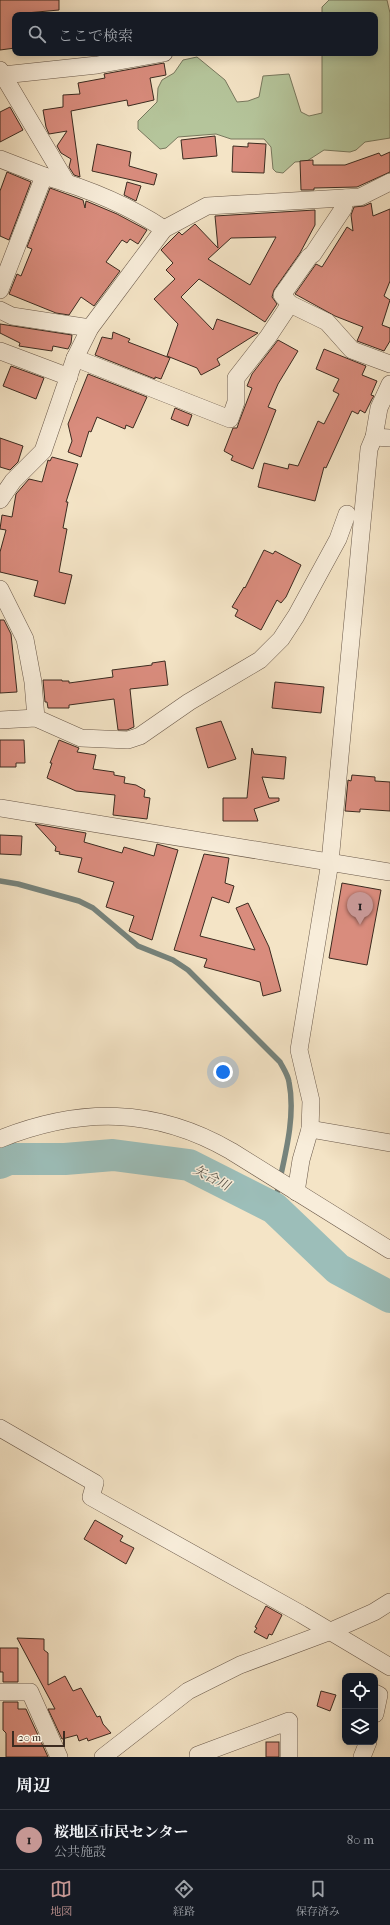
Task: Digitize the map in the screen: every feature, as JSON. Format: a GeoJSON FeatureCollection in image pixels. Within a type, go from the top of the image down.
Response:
{"type":"FeatureCollection","features":[{"type":"Feature","properties":{"kind":"street"},"geometry":{"type":"LineString","coordinates":[[67,183],[2,73],[97,65],[147,56]]}},
{"type":"Feature","properties":{"kind":"street"},"geometry":{"type":"LineString","coordinates":[[0,159],[67,183],[141,214],[164,229]]}},
{"type":"Feature","properties":{"kind":"street"},"geometry":{"type":"LineString","coordinates":[[0,290],[44,176]]}},
{"type":"Feature","properties":{"kind":"street"},"geometry":{"type":"LineString","coordinates":[[0,500],[14,481],[43,451],[75,358],[90,328],[164,229],[207,206],[360,197],[390,182]]}},
{"type":"Feature","properties":{"kind":"street"},"geometry":{"type":"LineString","coordinates":[[346,198],[343,209],[313,254],[309,257],[282,295],[290,304],[327,322],[352,350],[390,364]]}},
{"type":"Feature","properties":{"kind":"street"},"geometry":{"type":"LineString","coordinates":[[75,358],[230,419],[236,402],[236,378],[268,337],[290,304]]}},
{"type":"Feature","properties":{"kind":"street"},"geometry":{"type":"LineString","coordinates":[[0,310],[12,316],[90,328]]}},
{"type":"Feature","properties":{"kind":"street"},"geometry":{"type":"LineString","coordinates":[[0,351],[68,377]]}},
{"type":"Feature","properties":{"kind":"street"},"geometry":{"type":"LineString","coordinates":[[293,1190],[310,1130],[311,1100],[299,1050],[330,862],[369,449],[382,437],[379,408],[390,384]]}},
{"type":"Feature","properties":{"kind":"street"},"geometry":{"type":"LineString","coordinates":[[0,720],[36,718],[81,738],[128,740],[140,736],[189,702],[260,660],[282,639],[338,539],[347,514]]}},
{"type":"Feature","properties":{"kind":"street"},"geometry":{"type":"LineString","coordinates":[[0,589],[25,639],[33,682],[36,718]]}},
{"type":"Feature","properties":{"kind":"street"},"geometry":{"type":"LineString","coordinates":[[0,808],[390,872]]}},
{"type":"Feature","properties":{"kind":"street"},"geometry":{"type":"LineString","coordinates":[[0,1139],[35,1127],[64,1120],[96,1116],[129,1117],[174,1125],[206,1136],[390,1250]]}},
{"type":"Feature","properties":{"kind":"street"},"geometry":{"type":"LineString","coordinates":[[310,1130],[390,1143]]}},
{"type":"Feature","properties":{"kind":"street"},"geometry":{"type":"LineString","coordinates":[[0,1428],[96,1483],[91,1497],[331,1632],[390,1667]]}},
{"type":"Feature","properties":{"kind":"street"},"geometry":{"type":"LineString","coordinates":[[103,1757],[188,1691],[240,1664],[331,1632],[374,1612],[390,1602]]}},
{"type":"Feature","properties":{"kind":"street"},"geometry":{"type":"LineString","coordinates":[[0,1692],[30,1692],[59,1757]]}},
{"type":"Feature","properties":{"kind":"street"},"geometry":{"type":"LineString","coordinates":[[196,1756],[289,1721],[289,1757]]}},
{"type":"Feature","properties":{"kind":"street"},"geometry":{"type":"LineString","coordinates":[[362,1757],[367,1745]]}},
{"type":"Feature","properties":{"kind":"green space"},"geometry":{"type":"Polygon","coordinates":[[[329,0],[387,0],[390,13],[390,138],[365,142],[356,150],[350,152],[324,150],[307,161],[295,162],[283,173],[276,172],[273,169],[271,147],[264,139],[231,139],[216,134],[178,137],[166,148],[160,149],[138,129],[138,121],[157,102],[158,88],[162,80],[174,73],[183,60],[197,57],[225,80],[237,102],[248,101],[259,97],[263,76],[289,74],[301,112],[309,116],[322,113],[322,56],[378,56],[378,12],[322,12],[322,7],[329,0]]]}},
{"type":"Feature","properties":{"kind":"building"},"geometry":{"type":"Polygon","coordinates":[[[0,0],[59,0],[59,10],[12,12],[12,48],[0,50],[0,0]]]}},
{"type":"Feature","properties":{"kind":"building"},"geometry":{"type":"Polygon","coordinates":[[[164,63],[166,75],[150,78],[154,100],[128,106],[127,100],[71,111],[80,177],[74,175],[69,167],[71,159],[61,153],[57,146],[67,131],[49,134],[46,127],[43,110],[63,107],[63,95],[80,94],[78,83],[105,78],[104,74],[164,63]]]}},
{"type":"Feature","properties":{"kind":"building"},"geometry":{"type":"Polygon","coordinates":[[[10,107],[23,130],[0,142],[0,112],[10,107]]]}},
{"type":"Feature","properties":{"kind":"building"},"geometry":{"type":"Polygon","coordinates":[[[215,136],[217,156],[183,159],[181,140],[215,136]]]}},
{"type":"Feature","properties":{"kind":"building"},"geometry":{"type":"Polygon","coordinates":[[[248,143],[266,144],[264,173],[232,172],[233,146],[248,147],[248,143]]]}},
{"type":"Feature","properties":{"kind":"building"},"geometry":{"type":"Polygon","coordinates":[[[97,144],[131,152],[129,166],[157,174],[154,185],[92,171],[97,144]]]}},
{"type":"Feature","properties":{"kind":"building"},"geometry":{"type":"Polygon","coordinates":[[[390,152],[390,172],[357,187],[314,188],[314,190],[301,190],[300,161],[313,160],[313,165],[345,165],[379,153],[381,156],[390,152]]]}},
{"type":"Feature","properties":{"kind":"building"},"geometry":{"type":"Polygon","coordinates":[[[7,172],[31,182],[9,240],[0,236],[0,191],[7,172]]]}},
{"type":"Feature","properties":{"kind":"building"},"geometry":{"type":"Polygon","coordinates":[[[127,182],[141,186],[136,201],[124,195],[127,182]]]}},
{"type":"Feature","properties":{"kind":"building"},"geometry":{"type":"Polygon","coordinates":[[[50,188],[83,200],[85,208],[86,201],[117,214],[147,230],[138,244],[130,239],[127,243],[122,240],[106,262],[120,271],[94,306],[81,297],[69,315],[56,313],[9,294],[17,274],[21,276],[32,249],[27,247],[50,188]]]}},
{"type":"Feature","properties":{"kind":"building"},"geometry":{"type":"Polygon","coordinates":[[[371,203],[373,216],[390,209],[390,281],[384,296],[390,300],[382,325],[390,328],[390,341],[384,351],[357,341],[363,327],[335,316],[295,294],[316,264],[322,267],[347,227],[353,231],[351,215],[354,207],[364,206],[371,203]]]}},
{"type":"Feature","properties":{"kind":"building"},"geometry":{"type":"Polygon","coordinates":[[[315,210],[315,225],[300,253],[274,290],[272,297],[277,304],[265,322],[199,279],[181,297],[213,330],[217,319],[258,333],[217,359],[220,365],[201,375],[197,368],[167,356],[178,324],[154,299],[175,279],[166,270],[173,263],[161,250],[179,232],[182,235],[195,224],[218,248],[215,216],[315,210]],[[276,237],[231,238],[208,259],[250,285],[276,237]]]}},
{"type":"Feature","properties":{"kind":"building"},"geometry":{"type":"Polygon","coordinates":[[[0,324],[72,335],[71,343],[68,349],[53,346],[52,351],[19,346],[20,343],[0,333],[0,324]]]}},
{"type":"Feature","properties":{"kind":"building"},"geometry":{"type":"Polygon","coordinates":[[[113,332],[130,339],[128,342],[170,358],[161,379],[155,377],[155,379],[95,355],[102,337],[112,339],[113,332]]]}},
{"type":"Feature","properties":{"kind":"building"},"geometry":{"type":"Polygon","coordinates":[[[278,340],[298,351],[278,384],[268,407],[276,410],[253,469],[231,460],[233,456],[224,451],[233,428],[237,428],[252,388],[247,386],[252,374],[278,340]]]}},
{"type":"Feature","properties":{"kind":"building"},"geometry":{"type":"Polygon","coordinates":[[[324,349],[366,366],[362,375],[377,381],[371,395],[374,396],[365,413],[360,410],[358,414],[352,411],[326,468],[324,467],[315,501],[258,487],[264,463],[288,469],[289,464],[298,466],[318,421],[324,424],[339,394],[333,391],[339,379],[316,369],[324,349]]]}},
{"type":"Feature","properties":{"kind":"building"},"geometry":{"type":"Polygon","coordinates":[[[11,366],[44,378],[36,399],[3,386],[11,366]]]}},
{"type":"Feature","properties":{"kind":"building"},"geometry":{"type":"Polygon","coordinates":[[[88,374],[147,397],[133,428],[126,425],[125,429],[97,417],[91,432],[89,431],[81,457],[68,452],[72,441],[68,424],[88,374]]]}},
{"type":"Feature","properties":{"kind":"building"},"geometry":{"type":"Polygon","coordinates":[[[175,408],[192,415],[188,426],[171,419],[175,408]]]}},
{"type":"Feature","properties":{"kind":"building"},"geometry":{"type":"Polygon","coordinates":[[[0,438],[23,446],[18,462],[10,470],[0,467],[0,438]]]}},
{"type":"Feature","properties":{"kind":"building"},"geometry":{"type":"Polygon","coordinates":[[[52,457],[78,464],[66,502],[68,502],[63,528],[67,529],[59,572],[72,575],[65,604],[34,596],[38,581],[0,572],[0,552],[6,530],[0,529],[2,515],[12,517],[16,494],[29,479],[42,482],[48,460],[50,461],[52,457]]]}},
{"type":"Feature","properties":{"kind":"building"},"geometry":{"type":"Polygon","coordinates":[[[264,550],[273,554],[275,551],[301,565],[286,597],[281,603],[277,600],[261,630],[235,616],[238,610],[232,607],[244,587],[245,588],[264,550]]]}},
{"type":"Feature","properties":{"kind":"building"},"geometry":{"type":"Polygon","coordinates":[[[0,620],[4,620],[11,634],[17,692],[0,693],[0,620]]]}},
{"type":"Feature","properties":{"kind":"building"},"geometry":{"type":"Polygon","coordinates":[[[165,661],[168,685],[130,689],[134,727],[127,730],[118,730],[114,699],[69,705],[69,708],[48,708],[47,702],[45,702],[43,680],[62,680],[69,681],[69,683],[113,677],[112,670],[152,665],[152,663],[165,661]]]}},
{"type":"Feature","properties":{"kind":"building"},"geometry":{"type":"Polygon","coordinates":[[[275,682],[324,687],[321,713],[272,708],[275,682]]]}},
{"type":"Feature","properties":{"kind":"building"},"geometry":{"type":"Polygon","coordinates":[[[221,721],[236,759],[208,768],[196,728],[221,721]]]}},
{"type":"Feature","properties":{"kind":"building"},"geometry":{"type":"Polygon","coordinates":[[[0,740],[24,740],[25,763],[16,763],[16,767],[0,767],[0,740]]]}},
{"type":"Feature","properties":{"kind":"building"},"geometry":{"type":"Polygon","coordinates":[[[59,740],[79,748],[77,752],[96,755],[93,769],[114,772],[114,775],[125,777],[124,783],[136,785],[145,790],[144,797],[150,798],[147,819],[113,815],[115,795],[76,791],[47,778],[52,763],[50,763],[59,740]]]}},
{"type":"Feature","properties":{"kind":"building"},"geometry":{"type":"Polygon","coordinates":[[[252,748],[254,754],[286,757],[284,779],[262,777],[269,798],[279,798],[279,801],[254,809],[258,821],[223,821],[223,798],[247,798],[252,748]]]}},
{"type":"Feature","properties":{"kind":"building"},"geometry":{"type":"Polygon","coordinates":[[[352,775],[375,777],[375,781],[390,782],[390,811],[360,809],[360,812],[345,811],[348,780],[351,781],[352,775]]]}},
{"type":"Feature","properties":{"kind":"building"},"geometry":{"type":"Polygon","coordinates":[[[35,824],[86,833],[84,842],[122,853],[124,847],[154,856],[157,844],[178,850],[152,940],[129,931],[134,916],[106,907],[114,882],[78,872],[82,858],[59,854],[60,852],[55,851],[56,847],[35,824]]]}},
{"type":"Feature","properties":{"kind":"building"},"geometry":{"type":"Polygon","coordinates":[[[0,835],[22,836],[21,855],[0,854],[0,835]]]}},
{"type":"Feature","properties":{"kind":"building"},"geometry":{"type":"Polygon","coordinates":[[[204,854],[229,858],[225,883],[234,886],[229,903],[212,897],[200,936],[255,950],[236,908],[248,903],[269,947],[281,991],[263,996],[260,982],[204,967],[207,959],[174,950],[204,854]]]}},
{"type":"Feature","properties":{"kind":"building"},"geometry":{"type":"Polygon","coordinates":[[[342,883],[381,890],[367,965],[329,958],[342,883]]]}},
{"type":"Feature","properties":{"kind":"building"},"geometry":{"type":"Polygon","coordinates":[[[95,1520],[123,1536],[120,1541],[134,1548],[126,1564],[84,1539],[95,1520]]]}},
{"type":"Feature","properties":{"kind":"building"},"geometry":{"type":"Polygon","coordinates":[[[266,1606],[282,1615],[272,1635],[269,1634],[267,1639],[254,1632],[266,1606]]]}},
{"type":"Feature","properties":{"kind":"building"},"geometry":{"type":"Polygon","coordinates":[[[17,1638],[44,1639],[44,1650],[48,1653],[48,1685],[65,1676],[73,1691],[81,1688],[97,1717],[100,1716],[103,1724],[111,1733],[88,1741],[87,1738],[79,1741],[77,1735],[62,1739],[48,1709],[55,1709],[17,1638]]]}},
{"type":"Feature","properties":{"kind":"building"},"geometry":{"type":"Polygon","coordinates":[[[0,1648],[18,1648],[18,1682],[3,1682],[3,1672],[0,1672],[0,1648]]]}},
{"type":"Feature","properties":{"kind":"building"},"geometry":{"type":"Polygon","coordinates":[[[321,1691],[336,1695],[330,1711],[317,1706],[321,1691]]]}},
{"type":"Feature","properties":{"kind":"building"},"geometry":{"type":"Polygon","coordinates":[[[3,1702],[18,1702],[18,1709],[26,1709],[48,1757],[6,1757],[6,1733],[3,1730],[3,1702]]]}},
{"type":"Feature","properties":{"kind":"building"},"geometry":{"type":"Polygon","coordinates":[[[266,1742],[279,1742],[279,1757],[266,1757],[266,1742]]]}},
{"type":"Feature","properties":{"kind":"waterway"},"geometry":{"type":"LineString","coordinates":[[0,881],[18,884],[79,901],[93,908],[138,946],[173,960],[188,970],[280,1062],[287,1074],[291,1097],[291,1113],[290,1129],[274,1208]]}},
{"type":"Feature","properties":{"kind":"waterway","name":"矢合川"},"geometry":{"type":"LineString","coordinates":[[0,1163],[9,1159],[65,1159],[113,1155],[189,1165],[274,1208],[338,1269],[390,1297]]}},
{"type":"Feature","properties":{"kind":"place","name":"桜地区市民センター"},"geometry":{"type":"Point","coordinates":[360,925]}}]}
